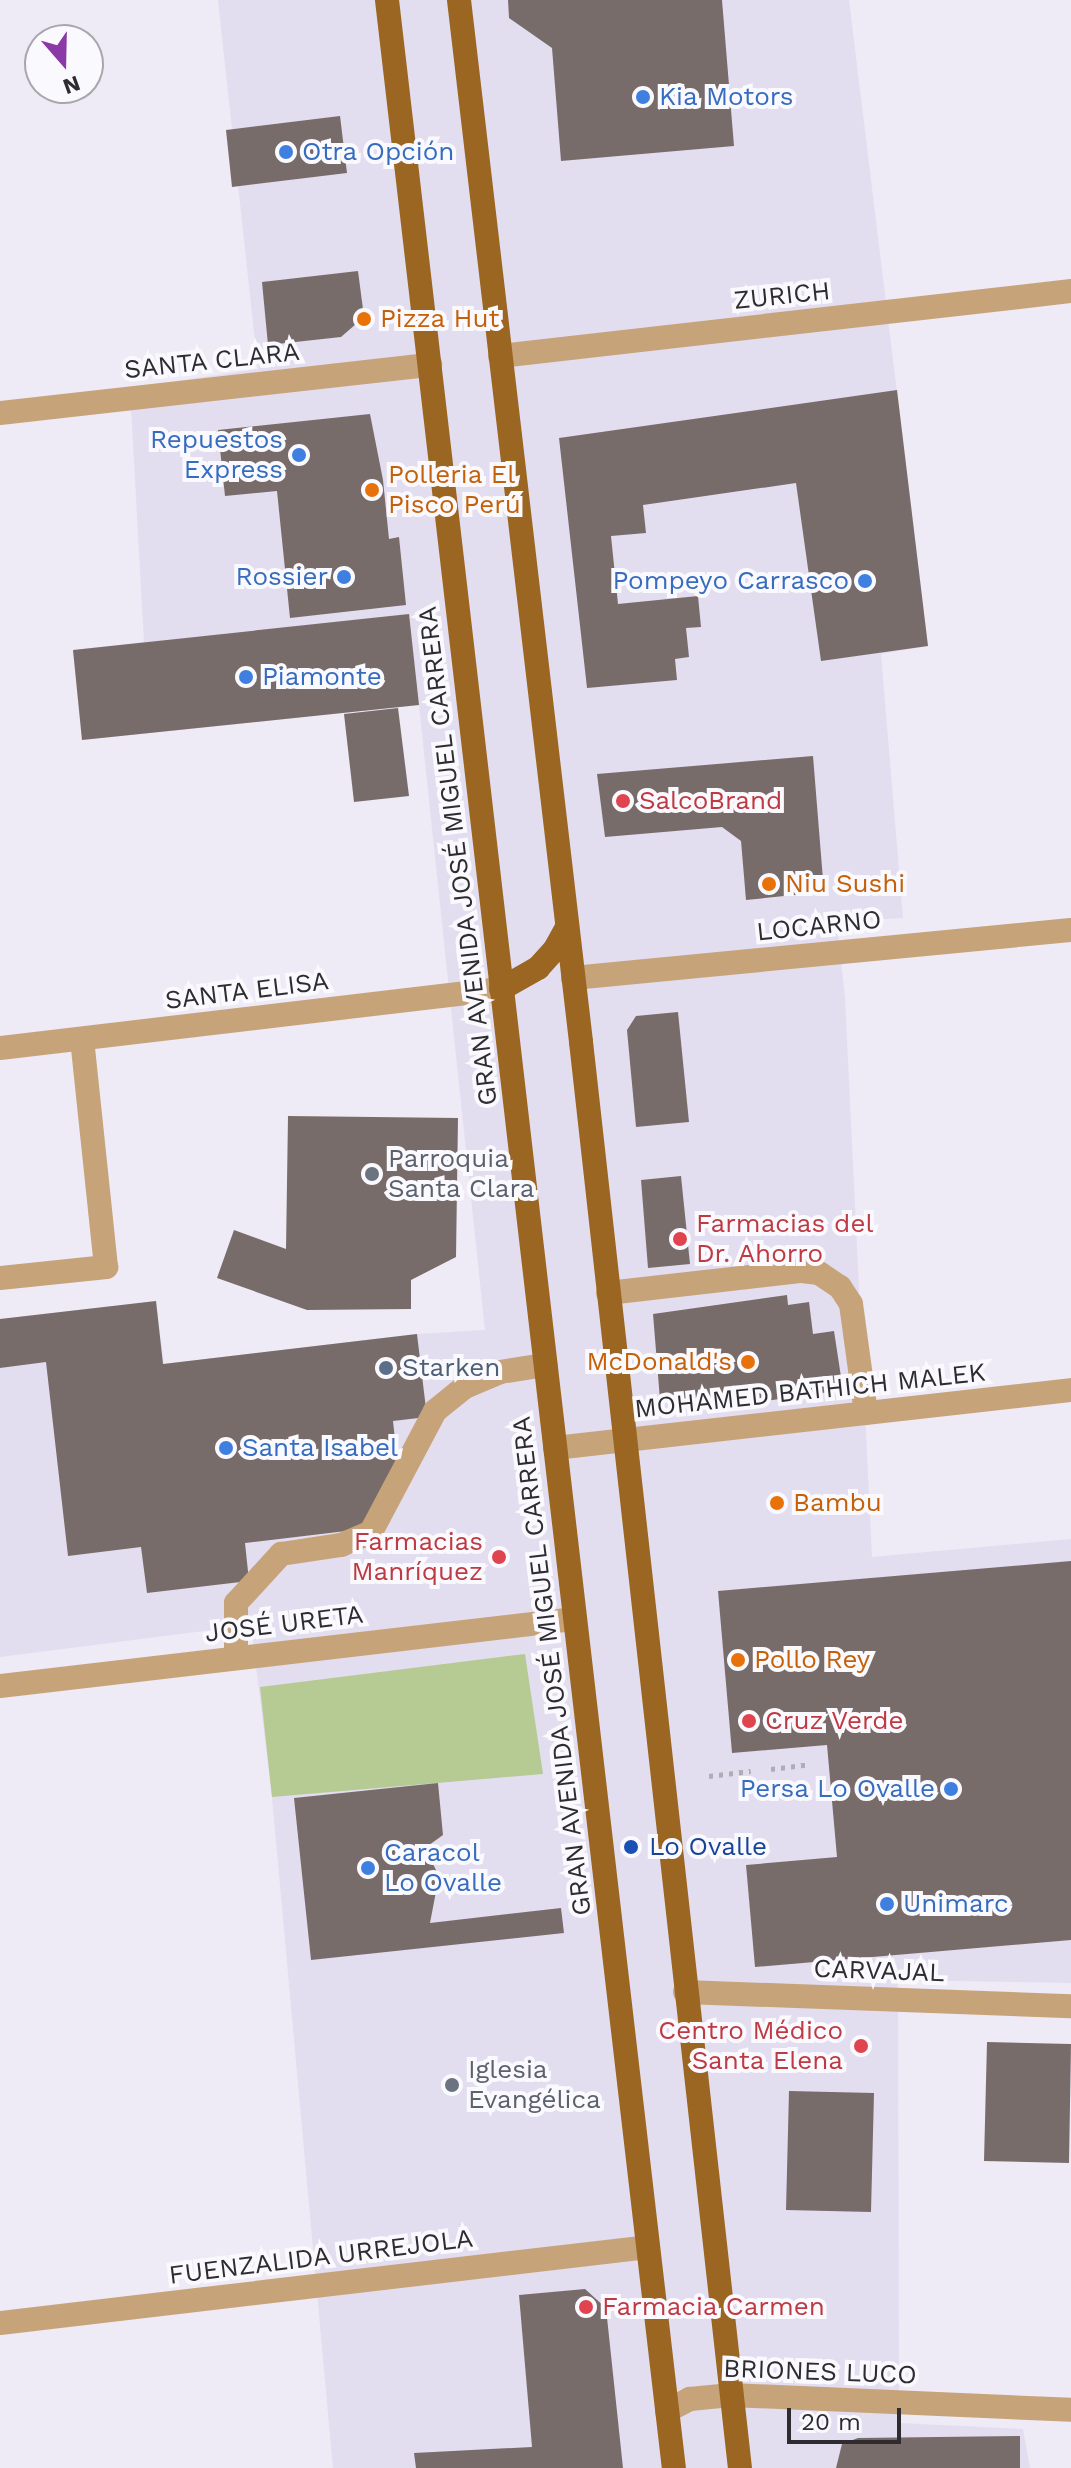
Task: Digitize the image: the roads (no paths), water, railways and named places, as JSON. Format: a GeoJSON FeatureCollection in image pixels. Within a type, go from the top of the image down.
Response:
{"type":"FeatureCollection","features":[{"type":"Feature","properties":{"kind":"main road","name":"GRAN AVENIDA JOSÉ MIGUEL CARRERA"},"geometry":{"type":"LineString","coordinates":[[387,0],[674,2468]]}},
{"type":"Feature","properties":{"kind":"main road"},"geometry":{"type":"LineString","coordinates":[[459,0],[573,978],[740,2468]]}},
{"type":"Feature","properties":{"kind":"main road"},"geometry":{"type":"LineString","coordinates":[[501,989],[538,968],[555,949],[567,927]]}},
{"type":"Feature","properties":{"kind":"street","name":"ZURICH"},"geometry":{"type":"LineString","coordinates":[[500,356],[1071,291]]}},
{"type":"Feature","properties":{"kind":"street","name":"SANTA CLARA"},"geometry":{"type":"LineString","coordinates":[[0,413],[430,365]]}},
{"type":"Feature","properties":{"kind":"street","name":"LOCARNO"},"geometry":{"type":"LineString","coordinates":[[573,978],[1071,930]]}},
{"type":"Feature","properties":{"kind":"street","name":"SANTA ELISA"},"geometry":{"type":"LineString","coordinates":[[0,1048],[501,989]]}},
{"type":"Feature","properties":{"kind":"street"},"geometry":{"type":"LineString","coordinates":[[0,1278],[106,1267],[82,1039]]}},
{"type":"Feature","properties":{"kind":"street"},"geometry":{"type":"LineString","coordinates":[[608,1293],[802,1271],[819,1273],[840,1287],[851,1304],[866,1413]]}},
{"type":"Feature","properties":{"kind":"street"},"geometry":{"type":"LineString","coordinates":[[236,1658],[236,1603],[270,1564],[281,1554],[341,1545],[371,1532],[435,1411],[465,1387],[500,1372],[545,1365]]}},
{"type":"Feature","properties":{"kind":"street","name":"MOHAMED BATHICH MALEK"},"geometry":{"type":"LineString","coordinates":[[555,1448],[1071,1390]]}},
{"type":"Feature","properties":{"kind":"street","name":"JOSÉ URETA"},"geometry":{"type":"LineString","coordinates":[[0,1686],[575,1619]]}},
{"type":"Feature","properties":{"kind":"street","name":"CARVAJAL"},"geometry":{"type":"LineString","coordinates":[[685,1992],[1071,2006]]}},
{"type":"Feature","properties":{"kind":"street","name":"FUENZALIDA URREJOLA"},"geometry":{"type":"LineString","coordinates":[[0,2323],[648,2247]]}},
{"type":"Feature","properties":{"kind":"street","name":"BRIONES LUCO"},"geometry":{"type":"LineString","coordinates":[[667,2411],[690,2399],[731,2395],[1071,2410]]}},
{"type":"Feature","properties":{"kind":"place","name":"Kia Motors"},"geometry":{"type":"Point","coordinates":[643,97]}},
{"type":"Feature","properties":{"kind":"place","name":"Otra Opción"},"geometry":{"type":"Point","coordinates":[286,152]}},
{"type":"Feature","properties":{"kind":"place","name":"Pizza Hut"},"geometry":{"type":"Point","coordinates":[364,319]}},
{"type":"Feature","properties":{"kind":"place","name":"Repuestos Express"},"geometry":{"type":"Point","coordinates":[299,455]}},
{"type":"Feature","properties":{"kind":"place","name":"Polleria El Pisco Perú"},"geometry":{"type":"Point","coordinates":[372,490]}},
{"type":"Feature","properties":{"kind":"place","name":"Rossier"},"geometry":{"type":"Point","coordinates":[344,577]}},
{"type":"Feature","properties":{"kind":"place","name":"Pompeyo Carrasco"},"geometry":{"type":"Point","coordinates":[865,581]}},
{"type":"Feature","properties":{"kind":"place","name":"Piamonte"},"geometry":{"type":"Point","coordinates":[246,677]}},
{"type":"Feature","properties":{"kind":"place","name":"SalcoBrand"},"geometry":{"type":"Point","coordinates":[623,801]}},
{"type":"Feature","properties":{"kind":"place","name":"Niu Sushi"},"geometry":{"type":"Point","coordinates":[769,884]}},
{"type":"Feature","properties":{"kind":"place","name":"Parroquia Santa Clara"},"geometry":{"type":"Point","coordinates":[372,1174]}},
{"type":"Feature","properties":{"kind":"place","name":"Farmacias del Dr. Ahorro"},"geometry":{"type":"Point","coordinates":[680,1239]}},
{"type":"Feature","properties":{"kind":"place","name":"McDonald's"},"geometry":{"type":"Point","coordinates":[748,1362]}},
{"type":"Feature","properties":{"kind":"place","name":"Starken"},"geometry":{"type":"Point","coordinates":[386,1368]}},
{"type":"Feature","properties":{"kind":"place","name":"Santa Isabel"},"geometry":{"type":"Point","coordinates":[226,1448]}},
{"type":"Feature","properties":{"kind":"place","name":"Bambu"},"geometry":{"type":"Point","coordinates":[777,1503]}},
{"type":"Feature","properties":{"kind":"place","name":"Farmacias Manríquez"},"geometry":{"type":"Point","coordinates":[499,1557]}},
{"type":"Feature","properties":{"kind":"place","name":"Pollo Rey"},"geometry":{"type":"Point","coordinates":[738,1660]}},
{"type":"Feature","properties":{"kind":"place","name":"Cruz Verde"},"geometry":{"type":"Point","coordinates":[749,1721]}},
{"type":"Feature","properties":{"kind":"place","name":"Persa Lo Ovalle"},"geometry":{"type":"Point","coordinates":[951,1789]}},
{"type":"Feature","properties":{"kind":"place","name":"Lo Ovalle"},"geometry":{"type":"Point","coordinates":[631,1847]}},
{"type":"Feature","properties":{"kind":"place","name":"Caracol Lo Ovalle"},"geometry":{"type":"Point","coordinates":[368,1868]}},
{"type":"Feature","properties":{"kind":"place","name":"Unimarc"},"geometry":{"type":"Point","coordinates":[887,1904]}},
{"type":"Feature","properties":{"kind":"place","name":"Centro Médico Santa Elena"},"geometry":{"type":"Point","coordinates":[861,2046]}},
{"type":"Feature","properties":{"kind":"place","name":"Iglesia Evangélica"},"geometry":{"type":"Point","coordinates":[452,2085]}},
{"type":"Feature","properties":{"kind":"place","name":"Farmacia Carmen"},"geometry":{"type":"Point","coordinates":[586,2307]}}]}
